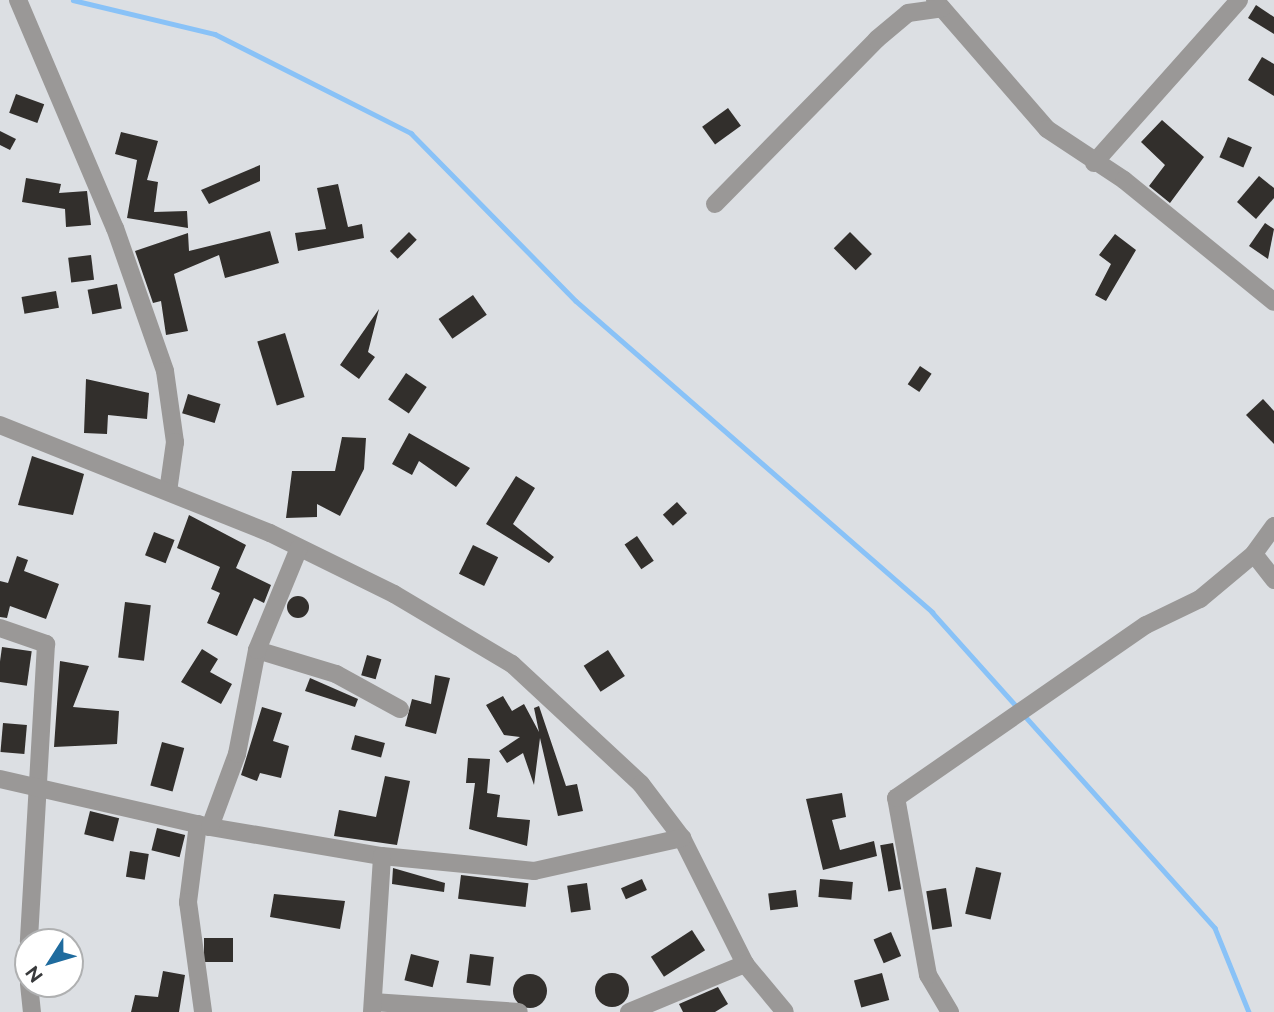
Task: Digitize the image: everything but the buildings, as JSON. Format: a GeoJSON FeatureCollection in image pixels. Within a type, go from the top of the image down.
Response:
{"type":"FeatureCollection","features":[{"type":"Feature","properties":{"kind":"street"},"geometry":{"type":"LineString","coordinates":[[1094,163],[1239,0]]}},
{"type":"Feature","properties":{"kind":"street"},"geometry":{"type":"LineString","coordinates":[[20,4],[114,228],[165,371],[175,442],[168,492]]}},
{"type":"Feature","properties":{"kind":"street"},"geometry":{"type":"LineString","coordinates":[[715,204],[877,39],[908,13],[939,4],[1047,129],[1274,302]]}},
{"type":"Feature","properties":{"kind":"street"},"geometry":{"type":"LineString","coordinates":[[0,425],[299,548],[512,664],[641,784],[682,838],[745,964],[785,1012]]}},
{"type":"Feature","properties":{"kind":"street"},"geometry":{"type":"LineString","coordinates":[[950,1012],[928,975],[895,798],[1000,723],[1041,699],[1146,625],[1200,598],[1254,554],[1274,526]]}},
{"type":"Feature","properties":{"kind":"street"},"geometry":{"type":"LineString","coordinates":[[203,1012],[188,902],[204,826],[237,754],[257,650],[299,548]]}},
{"type":"Feature","properties":{"kind":"street"},"geometry":{"type":"LineString","coordinates":[[1254,554],[1274,580]]}},
{"type":"Feature","properties":{"kind":"street"},"geometry":{"type":"LineString","coordinates":[[0,628],[46,644],[30,928]]}},
{"type":"Feature","properties":{"kind":"street"},"geometry":{"type":"LineString","coordinates":[[257,650],[336,674],[400,709]]}},
{"type":"Feature","properties":{"kind":"street"},"geometry":{"type":"LineString","coordinates":[[0,779],[204,826],[382,856],[534,871],[682,838]]}},
{"type":"Feature","properties":{"kind":"street"},"geometry":{"type":"LineString","coordinates":[[382,856],[373,1007],[519,1012]]}},
{"type":"Feature","properties":{"kind":"street"},"geometry":{"type":"LineString","coordinates":[[629,1012],[745,964]]}},
{"type":"Feature","properties":{"kind":"waterway"},"geometry":{"type":"LineString","coordinates":[[73,0],[215,34],[411,133],[576,301],[932,612],[1018,708]]}},
{"type":"Feature","properties":{"kind":"waterway"},"geometry":{"type":"LineString","coordinates":[[1024,715],[1215,928],[1249,1012]]}}]}
